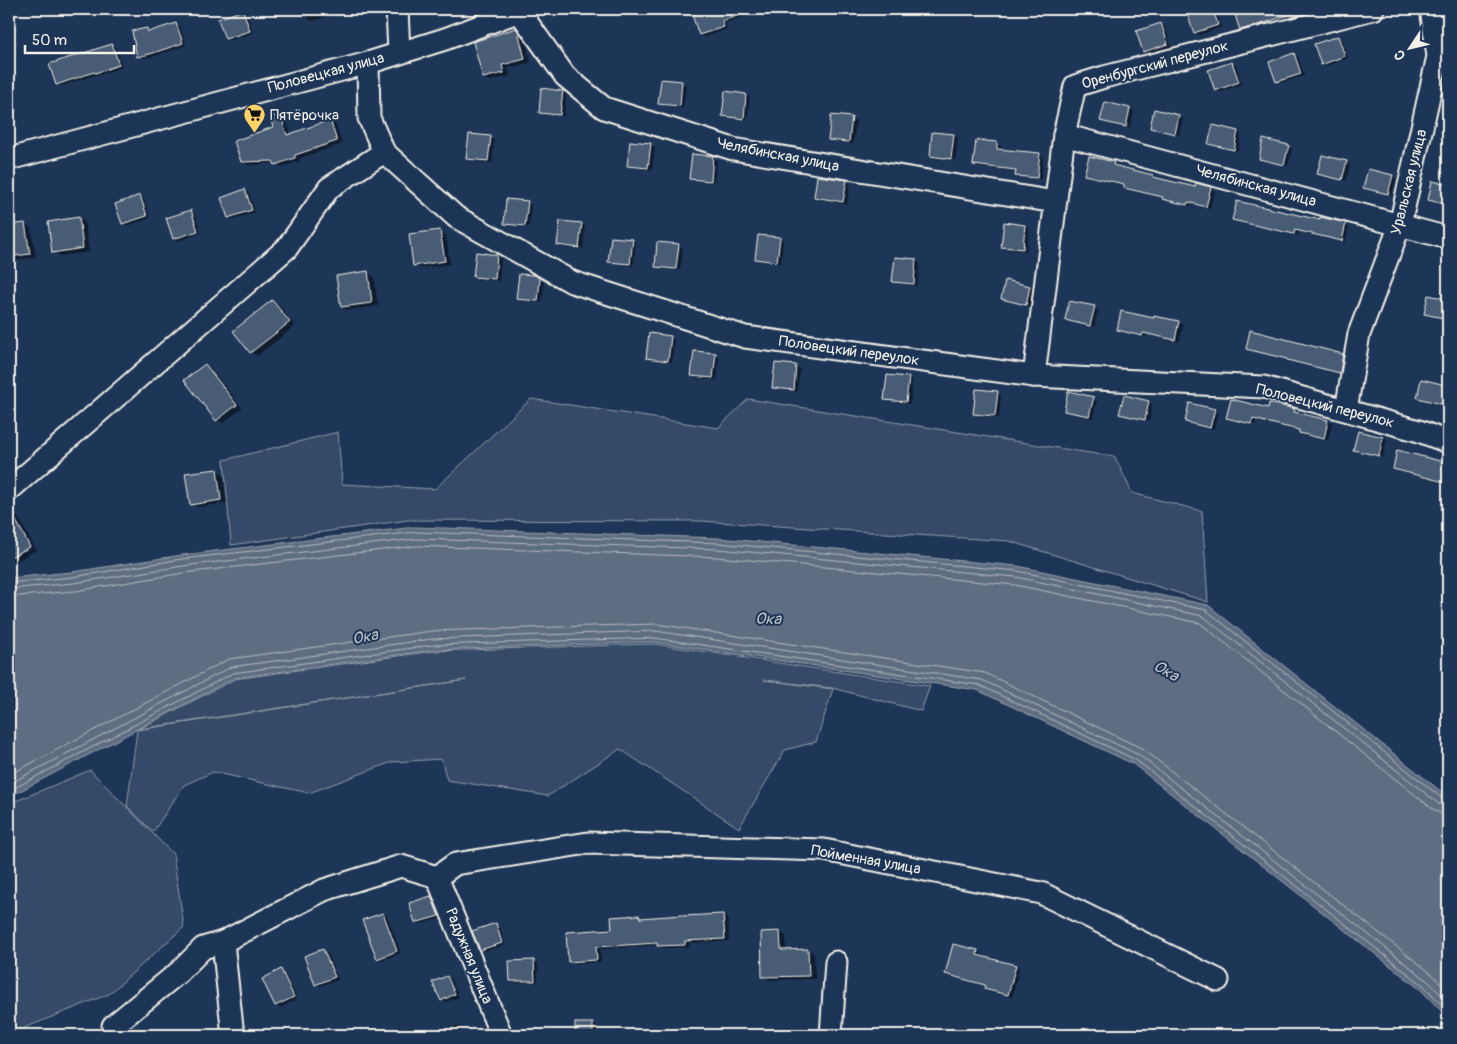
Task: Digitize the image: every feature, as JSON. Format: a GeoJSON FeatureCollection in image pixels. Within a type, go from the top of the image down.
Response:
{"type":"FeatureCollection","features":[{"type":"Feature","properties":{"kind":"street"},"geometry":{"type":"LineString","coordinates":[[397,9],[399,53]]}},
{"type":"Feature","properties":{"kind":"street","name":"Оренбургский переулок"},"geometry":{"type":"LineString","coordinates":[[1034,376],[1064,135],[1075,86],[1372,9]]}},
{"type":"Feature","properties":{"kind":"street","name":"Уральская улица"},"geometry":{"type":"LineString","coordinates":[[1346,410],[1359,334],[1400,225],[1443,58],[1430,9]]}},
{"type":"Feature","properties":{"kind":"street","name":"Половецкая улица"},"geometry":{"type":"LineString","coordinates":[[9,160],[368,63],[445,39],[522,10]]}},
{"type":"Feature","properties":{"kind":"street","name":"Челябинская улица"},"geometry":{"type":"LineString","coordinates":[[522,10],[565,76],[604,108],[733,149],[1055,202]]}},
{"type":"Feature","properties":{"kind":"street","name":"Половецкий переулок"},"geometry":{"type":"LineString","coordinates":[[368,63],[369,118],[384,152],[456,217],[572,282],[745,337],[1034,376],[1264,387],[1420,431],[1448,442]]}},
{"type":"Feature","properties":{"kind":"street","name":"Челябинская улица"},"geometry":{"type":"LineString","coordinates":[[1064,135],[1448,238]]}},
{"type":"Feature","properties":{"kind":"street"},"geometry":{"type":"LineString","coordinates":[[9,490],[287,248],[329,188],[384,152]]}},
{"type":"Feature","properties":{"kind":"street","name":"Пойменная улица"},"geometry":{"type":"LineString","coordinates":[[437,877],[455,864],[588,843],[824,850],[1041,894],[1218,980]]}},
{"type":"Feature","properties":{"kind":"street"},"geometry":{"type":"LineString","coordinates":[[113,1026],[179,972],[203,948],[223,942],[324,890],[401,866],[437,877]]}},
{"type":"Feature","properties":{"kind":"street","name":"Радужная улица"},"geometry":{"type":"LineString","coordinates":[[437,877],[500,1035]]}},
{"type":"Feature","properties":{"kind":"street"},"geometry":{"type":"LineString","coordinates":[[223,942],[232,1027],[235,1035]]}},
{"type":"Feature","properties":{"kind":"street"},"geometry":{"type":"LineString","coordinates":[[831,1035],[836,962]]}},
{"type":"Feature","properties":{"kind":"shaded area"},"geometry":{"type":"Polygon","coordinates":[[[531,399],[718,428],[748,399],[1115,457],[1132,493],[1202,511],[1208,602],[1009,541],[701,521],[408,520],[231,545],[224,460],[338,432],[342,484],[435,489],[531,399]]]}},
{"type":"Feature","properties":{"kind":"shaded area"},"geometry":{"type":"Polygon","coordinates":[[[654,644],[930,686],[921,711],[832,688],[764,680],[833,689],[816,742],[785,750],[739,828],[620,749],[548,796],[447,780],[441,759],[392,762],[309,793],[213,772],[184,785],[153,832],[127,806],[137,730],[466,680],[139,729],[235,679],[434,651],[654,644]]]}},
{"type":"Feature","properties":{"kind":"shaded area"},"geometry":{"type":"Polygon","coordinates":[[[90,770],[173,854],[184,927],[109,994],[17,1031],[18,1035],[9,1035],[9,804],[90,770]]]}},
{"type":"Feature","properties":{"kind":"water","name":"Ока"},"geometry":{"type":"Polygon","coordinates":[[[415,527],[718,538],[1017,566],[1208,605],[1448,797],[1448,1018],[1421,990],[1133,764],[977,690],[653,642],[433,650],[234,678],[9,797],[9,578],[72,572],[182,555],[415,527]]]}},
{"type":"Feature","properties":{"kind":"building"},"geometry":{"type":"Polygon","coordinates":[[[710,9],[752,9],[752,11],[722,21],[724,27],[699,35],[692,15],[710,9]]]}},
{"type":"Feature","properties":{"kind":"building"},"geometry":{"type":"Polygon","coordinates":[[[1199,9],[1213,9],[1218,25],[1194,33],[1187,13],[1199,9]]]}},
{"type":"Feature","properties":{"kind":"building"},"geometry":{"type":"Polygon","coordinates":[[[1233,9],[1301,9],[1301,11],[1240,30],[1233,9]]]}},
{"type":"Feature","properties":{"kind":"building"},"geometry":{"type":"Polygon","coordinates":[[[243,10],[250,31],[225,39],[218,19],[243,10]]]}},
{"type":"Feature","properties":{"kind":"building"},"geometry":{"type":"Polygon","coordinates":[[[176,23],[183,43],[137,57],[132,31],[147,28],[148,32],[176,23]]]}},
{"type":"Feature","properties":{"kind":"building"},"geometry":{"type":"Polygon","coordinates":[[[1161,23],[1168,44],[1143,52],[1136,31],[1161,23]]]}},
{"type":"Feature","properties":{"kind":"building"},"geometry":{"type":"Polygon","coordinates":[[[516,28],[525,59],[502,65],[504,73],[483,78],[473,42],[516,28]]]}},
{"type":"Feature","properties":{"kind":"building"},"geometry":{"type":"Polygon","coordinates":[[[1338,36],[1345,56],[1321,65],[1314,44],[1338,36]]]}},
{"type":"Feature","properties":{"kind":"building"},"geometry":{"type":"Polygon","coordinates":[[[112,44],[119,65],[56,85],[49,64],[112,44]]]}},
{"type":"Feature","properties":{"kind":"building"},"geometry":{"type":"Polygon","coordinates":[[[1294,53],[1301,74],[1276,82],[1269,62],[1294,53]]]}},
{"type":"Feature","properties":{"kind":"building"},"geometry":{"type":"Polygon","coordinates":[[[1232,62],[1239,82],[1215,91],[1208,70],[1232,62]]]}},
{"type":"Feature","properties":{"kind":"building"},"geometry":{"type":"Polygon","coordinates":[[[661,79],[682,81],[680,106],[658,104],[661,79]]]}},
{"type":"Feature","properties":{"kind":"building"},"geometry":{"type":"Polygon","coordinates":[[[541,88],[563,91],[560,115],[539,113],[541,88]]]}},
{"type":"Feature","properties":{"kind":"building"},"geometry":{"type":"Polygon","coordinates":[[[725,91],[746,94],[744,119],[722,116],[725,91]]]}},
{"type":"Feature","properties":{"kind":"building"},"geometry":{"type":"Polygon","coordinates":[[[1105,102],[1130,108],[1126,127],[1100,121],[1105,102]]]}},
{"type":"Feature","properties":{"kind":"building"},"geometry":{"type":"Polygon","coordinates":[[[1154,109],[1179,115],[1175,134],[1150,128],[1154,109]]]}},
{"type":"Feature","properties":{"kind":"building"},"geometry":{"type":"Polygon","coordinates":[[[280,114],[287,135],[330,120],[337,141],[295,155],[295,158],[275,165],[273,161],[241,162],[234,141],[273,127],[270,118],[280,114]]]}},
{"type":"Feature","properties":{"kind":"building"},"geometry":{"type":"Polygon","coordinates":[[[831,115],[852,117],[849,142],[828,140],[831,115]]]}},
{"type":"Feature","properties":{"kind":"building"},"geometry":{"type":"Polygon","coordinates":[[[1213,125],[1238,131],[1234,150],[1208,144],[1213,125]]]}},
{"type":"Feature","properties":{"kind":"building"},"geometry":{"type":"Polygon","coordinates":[[[932,132],[954,134],[951,159],[930,156],[932,132]]]}},
{"type":"Feature","properties":{"kind":"building"},"geometry":{"type":"Polygon","coordinates":[[[469,134],[491,136],[488,161],[466,159],[469,134]]]}},
{"type":"Feature","properties":{"kind":"building"},"geometry":{"type":"Polygon","coordinates":[[[1263,139],[1289,145],[1284,165],[1259,159],[1263,139]]]}},
{"type":"Feature","properties":{"kind":"building"},"geometry":{"type":"Polygon","coordinates":[[[976,140],[997,142],[997,149],[1040,153],[1037,178],[1015,176],[1016,170],[973,165],[976,140]]]}},
{"type":"Feature","properties":{"kind":"building"},"geometry":{"type":"Polygon","coordinates":[[[630,141],[651,143],[648,168],[627,166],[630,141]]]}},
{"type":"Feature","properties":{"kind":"building"},"geometry":{"type":"Polygon","coordinates":[[[692,154],[713,156],[711,181],[689,179],[692,154]]]}},
{"type":"Feature","properties":{"kind":"building"},"geometry":{"type":"Polygon","coordinates":[[[1322,155],[1347,161],[1342,180],[1317,174],[1322,155]]]}},
{"type":"Feature","properties":{"kind":"building"},"geometry":{"type":"Polygon","coordinates":[[[1089,156],[1114,162],[1113,165],[1153,175],[1153,177],[1195,187],[1196,183],[1211,187],[1206,207],[1188,202],[1187,205],[1162,199],[1163,197],[1124,188],[1124,184],[1084,175],[1089,156]]]}},
{"type":"Feature","properties":{"kind":"building"},"geometry":{"type":"Polygon","coordinates":[[[1368,169],[1393,175],[1388,194],[1363,188],[1368,169]]]}},
{"type":"Feature","properties":{"kind":"building"},"geometry":{"type":"Polygon","coordinates":[[[817,176],[847,180],[843,202],[814,197],[817,176]]]}},
{"type":"Feature","properties":{"kind":"building"},"geometry":{"type":"Polygon","coordinates":[[[1432,181],[1448,184],[1448,205],[1428,200],[1432,181]]]}},
{"type":"Feature","properties":{"kind":"building"},"geometry":{"type":"Polygon","coordinates":[[[245,189],[252,210],[228,218],[221,198],[245,189]]]}},
{"type":"Feature","properties":{"kind":"building"},"geometry":{"type":"Polygon","coordinates":[[[140,195],[147,216],[122,224],[115,204],[140,195]]]}},
{"type":"Feature","properties":{"kind":"building"},"geometry":{"type":"Polygon","coordinates":[[[506,199],[528,201],[525,226],[504,224],[506,199]]]}},
{"type":"Feature","properties":{"kind":"building"},"geometry":{"type":"Polygon","coordinates":[[[1237,201],[1320,220],[1320,217],[1346,223],[1342,241],[1295,230],[1294,234],[1232,220],[1237,201]]]}},
{"type":"Feature","properties":{"kind":"building"},"geometry":{"type":"Polygon","coordinates":[[[191,210],[198,231],[173,239],[166,218],[191,210]]]}},
{"type":"Feature","properties":{"kind":"building"},"geometry":{"type":"Polygon","coordinates":[[[79,217],[83,248],[52,253],[48,222],[79,217]]]}},
{"type":"Feature","properties":{"kind":"building"},"geometry":{"type":"Polygon","coordinates":[[[560,221],[582,223],[579,248],[557,245],[560,221]]]}},
{"type":"Feature","properties":{"kind":"building"},"geometry":{"type":"Polygon","coordinates":[[[1004,222],[1025,225],[1023,249],[1001,247],[1004,222]]]}},
{"type":"Feature","properties":{"kind":"building"},"geometry":{"type":"Polygon","coordinates":[[[25,223],[30,254],[9,257],[9,225],[25,223]]]}},
{"type":"Feature","properties":{"kind":"building"},"geometry":{"type":"Polygon","coordinates":[[[440,230],[445,261],[413,266],[409,234],[440,230]]]}},
{"type":"Feature","properties":{"kind":"building"},"geometry":{"type":"Polygon","coordinates":[[[758,235],[780,237],[777,262],[755,259],[758,235]]]}},
{"type":"Feature","properties":{"kind":"building"},"geometry":{"type":"Polygon","coordinates":[[[611,237],[633,239],[630,264],[608,262],[611,237]]]}},
{"type":"Feature","properties":{"kind":"building"},"geometry":{"type":"Polygon","coordinates":[[[657,242],[679,244],[676,269],[655,267],[657,242]]]}},
{"type":"Feature","properties":{"kind":"building"},"geometry":{"type":"Polygon","coordinates":[[[476,252],[497,255],[495,279],[473,277],[476,252]]]}},
{"type":"Feature","properties":{"kind":"building"},"geometry":{"type":"Polygon","coordinates":[[[895,257],[916,259],[914,284],[892,282],[895,257]]]}},
{"type":"Feature","properties":{"kind":"building"},"geometry":{"type":"Polygon","coordinates":[[[368,271],[372,303],[341,307],[336,276],[368,271]]]}},
{"type":"Feature","properties":{"kind":"building"},"geometry":{"type":"Polygon","coordinates":[[[519,274],[535,275],[540,279],[538,301],[516,299],[519,274]]]}},
{"type":"Feature","properties":{"kind":"building"},"geometry":{"type":"Polygon","coordinates":[[[1005,280],[1030,286],[1026,305],[1001,299],[1005,280]]]}},
{"type":"Feature","properties":{"kind":"building"},"geometry":{"type":"Polygon","coordinates":[[[1428,295],[1448,299],[1448,319],[1424,314],[1428,295]]]}},
{"type":"Feature","properties":{"kind":"building"},"geometry":{"type":"Polygon","coordinates":[[[272,300],[290,322],[250,353],[233,331],[272,300]]]}},
{"type":"Feature","properties":{"kind":"building"},"geometry":{"type":"Polygon","coordinates":[[[1069,301],[1095,306],[1090,326],[1065,320],[1069,301]]]}},
{"type":"Feature","properties":{"kind":"building"},"geometry":{"type":"Polygon","coordinates":[[[1121,311],[1179,321],[1175,340],[1143,333],[1142,336],[1117,330],[1121,311]]]}},
{"type":"Feature","properties":{"kind":"building"},"geometry":{"type":"Polygon","coordinates":[[[1250,330],[1343,354],[1340,373],[1246,349],[1250,330]]]}},
{"type":"Feature","properties":{"kind":"building"},"geometry":{"type":"Polygon","coordinates":[[[649,333],[671,336],[668,361],[646,358],[649,333]]]}},
{"type":"Feature","properties":{"kind":"building"},"geometry":{"type":"Polygon","coordinates":[[[694,351],[716,353],[713,378],[691,376],[694,351]]]}},
{"type":"Feature","properties":{"kind":"building"},"geometry":{"type":"Polygon","coordinates":[[[775,363],[796,365],[794,390],[772,388],[775,363]]]}},
{"type":"Feature","properties":{"kind":"building"},"geometry":{"type":"Polygon","coordinates":[[[205,364],[237,405],[216,421],[184,380],[205,364]]]}},
{"type":"Feature","properties":{"kind":"building"},"geometry":{"type":"Polygon","coordinates":[[[887,375],[909,377],[906,402],[884,400],[887,375]]]}},
{"type":"Feature","properties":{"kind":"building"},"geometry":{"type":"Polygon","coordinates":[[[1421,379],[1446,385],[1442,404],[1417,398],[1421,379]]]}},
{"type":"Feature","properties":{"kind":"building"},"geometry":{"type":"Polygon","coordinates":[[[976,389],[998,391],[995,416],[973,414],[976,389]]]}},
{"type":"Feature","properties":{"kind":"building"},"geometry":{"type":"Polygon","coordinates":[[[1068,391],[1094,397],[1089,416],[1064,411],[1068,391]]]}},
{"type":"Feature","properties":{"kind":"building"},"geometry":{"type":"Polygon","coordinates":[[[1124,395],[1149,401],[1145,420],[1119,414],[1124,395]]]}},
{"type":"Feature","properties":{"kind":"building"},"geometry":{"type":"Polygon","coordinates":[[[1231,399],[1268,408],[1269,403],[1295,409],[1294,412],[1328,420],[1324,439],[1299,433],[1299,430],[1253,419],[1251,424],[1226,418],[1231,399]]]}},
{"type":"Feature","properties":{"kind":"building"},"geometry":{"type":"Polygon","coordinates":[[[1189,403],[1215,409],[1210,428],[1185,422],[1189,403]]]}},
{"type":"Feature","properties":{"kind":"building"},"geometry":{"type":"Polygon","coordinates":[[[1358,431],[1383,437],[1379,456],[1353,450],[1358,431]]]}},
{"type":"Feature","properties":{"kind":"building"},"geometry":{"type":"Polygon","coordinates":[[[1397,450],[1448,463],[1448,483],[1393,469],[1397,450]]]}},
{"type":"Feature","properties":{"kind":"building"},"geometry":{"type":"Polygon","coordinates":[[[217,469],[221,500],[190,505],[185,473],[217,469]]]}},
{"type":"Feature","properties":{"kind":"building"},"geometry":{"type":"Polygon","coordinates":[[[9,507],[30,547],[9,558],[9,507]]]}},
{"type":"Feature","properties":{"kind":"building"},"geometry":{"type":"Polygon","coordinates":[[[431,896],[439,916],[415,923],[409,903],[431,896]]]}},
{"type":"Feature","properties":{"kind":"building"},"geometry":{"type":"Polygon","coordinates":[[[383,913],[397,951],[377,959],[362,920],[383,913]]]}},
{"type":"Feature","properties":{"kind":"building"},"geometry":{"type":"Polygon","coordinates":[[[723,914],[725,939],[685,941],[685,945],[657,946],[657,943],[596,947],[597,960],[568,962],[566,932],[612,929],[611,917],[639,915],[640,918],[723,914]]]}},
{"type":"Feature","properties":{"kind":"building"},"geometry":{"type":"Polygon","coordinates":[[[496,923],[502,943],[480,950],[472,931],[496,923]]]}},
{"type":"Feature","properties":{"kind":"building"},"geometry":{"type":"Polygon","coordinates":[[[780,931],[781,950],[808,949],[809,976],[762,977],[761,932],[780,931]]]}},
{"type":"Feature","properties":{"kind":"building"},"geometry":{"type":"Polygon","coordinates":[[[953,944],[978,950],[977,955],[1016,965],[1008,995],[984,989],[985,985],[945,974],[953,944]]]}},
{"type":"Feature","properties":{"kind":"building"},"geometry":{"type":"Polygon","coordinates":[[[323,949],[335,977],[315,985],[304,956],[323,949]]]}},
{"type":"Feature","properties":{"kind":"building"},"geometry":{"type":"Polygon","coordinates":[[[534,960],[535,981],[510,981],[509,961],[534,960]]]}},
{"type":"Feature","properties":{"kind":"building"},"geometry":{"type":"Polygon","coordinates":[[[281,969],[294,997],[275,1006],[262,979],[281,969]]]}},
{"type":"Feature","properties":{"kind":"building"},"geometry":{"type":"Polygon","coordinates":[[[447,976],[455,994],[441,1001],[432,982],[447,976]]]}},
{"type":"Feature","properties":{"kind":"building"},"geometry":{"type":"Polygon","coordinates":[[[575,1023],[593,1023],[593,1035],[575,1035],[575,1023]]]}},
{"type":"Feature","properties":{"kind":"place","name":"Пятёрочка"},"geometry":{"type":"Point","coordinates":[254,134]}}]}
